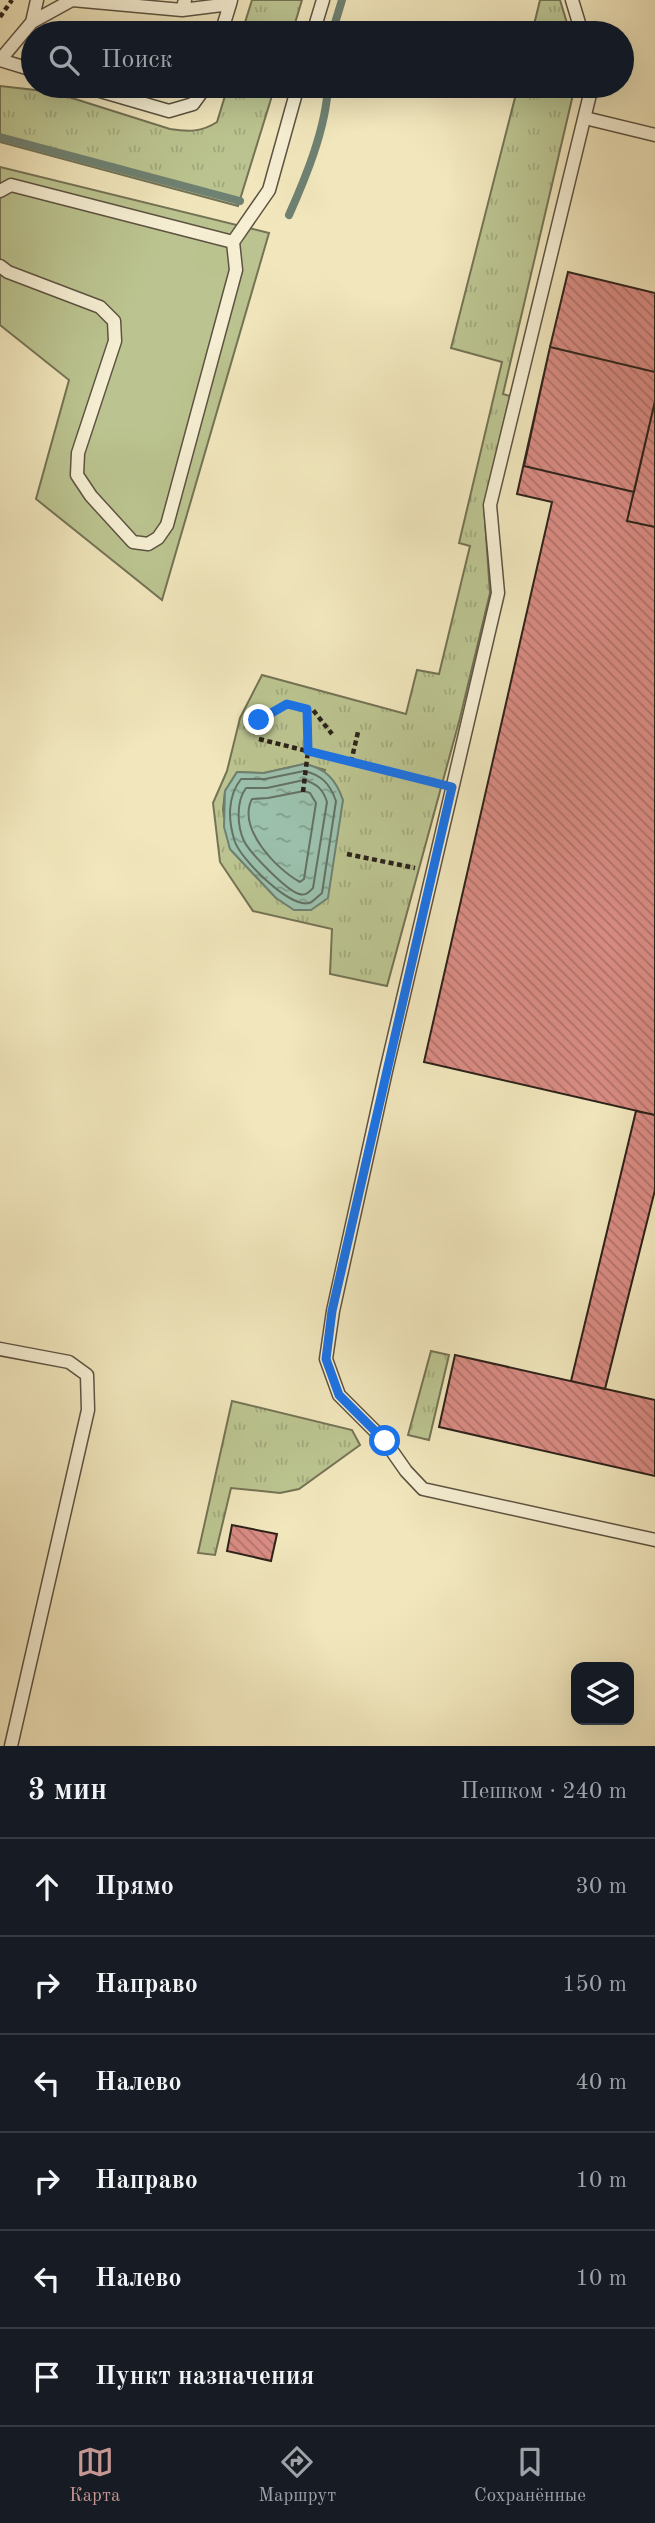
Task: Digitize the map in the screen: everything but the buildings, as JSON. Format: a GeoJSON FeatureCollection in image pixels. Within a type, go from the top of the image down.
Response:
{"type":"FeatureCollection","features":[{"type":"Feature","properties":{"kind":"lane"},"geometry":{"type":"LineString","coordinates":[[32,21],[37,0]]}},
{"type":"Feature","properties":{"kind":"lane"},"geometry":{"type":"LineString","coordinates":[[34,21],[72,0],[183,5],[231,2],[225,21]]}},
{"type":"Feature","properties":{"kind":"lane"},"geometry":{"type":"LineString","coordinates":[[317,21],[323,0]]}},
{"type":"Feature","properties":{"kind":"lane"},"geometry":{"type":"LineString","coordinates":[[572,0],[578,21]]}},
{"type":"Feature","properties":{"kind":"lane"},"geometry":{"type":"LineString","coordinates":[[21,35],[1,60],[21,66]]}},
{"type":"Feature","properties":{"kind":"lane"},"geometry":{"type":"LineString","coordinates":[[120,98],[169,111],[193,104],[197,98]]}},
{"type":"Feature","properties":{"kind":"lane"},"geometry":{"type":"LineString","coordinates":[[0,266],[8,272],[100,307],[114,321],[115,341],[78,453],[78,474],[92,496],[133,542],[148,544],[158,538],[167,525],[236,270],[233,242],[269,190],[295,98]]}},
{"type":"Feature","properties":{"kind":"lane"},"geometry":{"type":"LineString","coordinates":[[589,98],[490,505],[498,593],[332,1311],[326,1359],[339,1395],[385,1441],[406,1471],[423,1489],[655,1540]]}},
{"type":"Feature","properties":{"kind":"lane"},"geometry":{"type":"LineString","coordinates":[[585,118],[655,135]]}},
{"type":"Feature","properties":{"kind":"lane"},"geometry":{"type":"LineString","coordinates":[[0,191],[11,185],[233,242]]}},
{"type":"Feature","properties":{"kind":"lane"},"geometry":{"type":"LineString","coordinates":[[0,1349],[69,1362],[87,1375],[89,1410],[11,1746]]}},
{"type":"Feature","properties":{"kind":"path"},"geometry":{"type":"LineString","coordinates":[[0,17],[12,0]]}},
{"type":"Feature","properties":{"kind":"path"},"geometry":{"type":"LineString","coordinates":[[259,720],[287,704],[313,710],[332,734]]}},
{"type":"Feature","properties":{"kind":"path"},"geometry":{"type":"LineString","coordinates":[[303,792],[308,751],[307,709]]}},
{"type":"Feature","properties":{"kind":"path"},"geometry":{"type":"LineString","coordinates":[[351,762],[358,732]]}},
{"type":"Feature","properties":{"kind":"path"},"geometry":{"type":"LineString","coordinates":[[259,739],[452,787]]}},
{"type":"Feature","properties":{"kind":"path"},"geometry":{"type":"LineString","coordinates":[[346,854],[432,872]]}},
{"type":"Feature","properties":{"kind":"green space"},"geometry":{"type":"Polygon","coordinates":[[[252,0],[302,0],[296,21],[245,21],[252,0]]]}},
{"type":"Feature","properties":{"kind":"green space"},"geometry":{"type":"Polygon","coordinates":[[[540,0],[560,0],[566,21],[535,21],[540,0]]]}},
{"type":"Feature","properties":{"kind":"green space"},"geometry":{"type":"Polygon","coordinates":[[[0,86],[21,88],[21,98],[72,98],[170,129],[189,131],[206,128],[217,122],[224,98],[271,98],[238,206],[0,142],[0,86]]]}},
{"type":"Feature","properties":{"kind":"green space"},"geometry":{"type":"Polygon","coordinates":[[[515,98],[572,98],[503,394],[510,396],[484,506],[490,593],[460,718],[387,986],[330,974],[332,929],[253,911],[220,862],[213,803],[227,771],[240,718],[262,675],[406,714],[417,670],[439,674],[470,546],[459,543],[502,362],[451,348],[515,98]],[[304,764],[264,773],[237,772],[225,791],[223,810],[230,849],[276,898],[325,770],[304,764]]]}},
{"type":"Feature","properties":{"kind":"green space"},"geometry":{"type":"Polygon","coordinates":[[[0,167],[269,233],[162,600],[36,499],[69,380],[0,325],[0,167]]]}},
{"type":"Feature","properties":{"kind":"green space"},"geometry":{"type":"Polygon","coordinates":[[[431,1351],[449,1355],[429,1440],[408,1435],[431,1351]]]}},
{"type":"Feature","properties":{"kind":"green space"},"geometry":{"type":"Polygon","coordinates":[[[232,1401],[352,1430],[360,1445],[299,1489],[280,1493],[231,1488],[215,1555],[198,1553],[232,1401]]]}},
{"type":"Feature","properties":{"kind":"water"},"geometry":{"type":"Polygon","coordinates":[[[304,764],[318,768],[329,776],[343,800],[328,898],[311,910],[294,910],[276,898],[230,849],[224,827],[225,791],[237,772],[264,773],[304,764]]]}},
{"type":"Feature","properties":{"kind":"waterway"},"geometry":{"type":"LineString","coordinates":[[336,21],[342,0]]}},
{"type":"Feature","properties":{"kind":"waterway"},"geometry":{"type":"LineString","coordinates":[[289,215],[319,135],[326,98]]}},
{"type":"Feature","properties":{"kind":"waterway"},"geometry":{"type":"LineString","coordinates":[[0,137],[240,201]]}},
{"type":"Feature","properties":{"kind":"route"},"geometry":{"type":"LineString","coordinates":[[259,720],[287,704],[307,709],[308,751],[452,787],[332,1311],[326,1359],[339,1395],[385,1441]]}}]}
